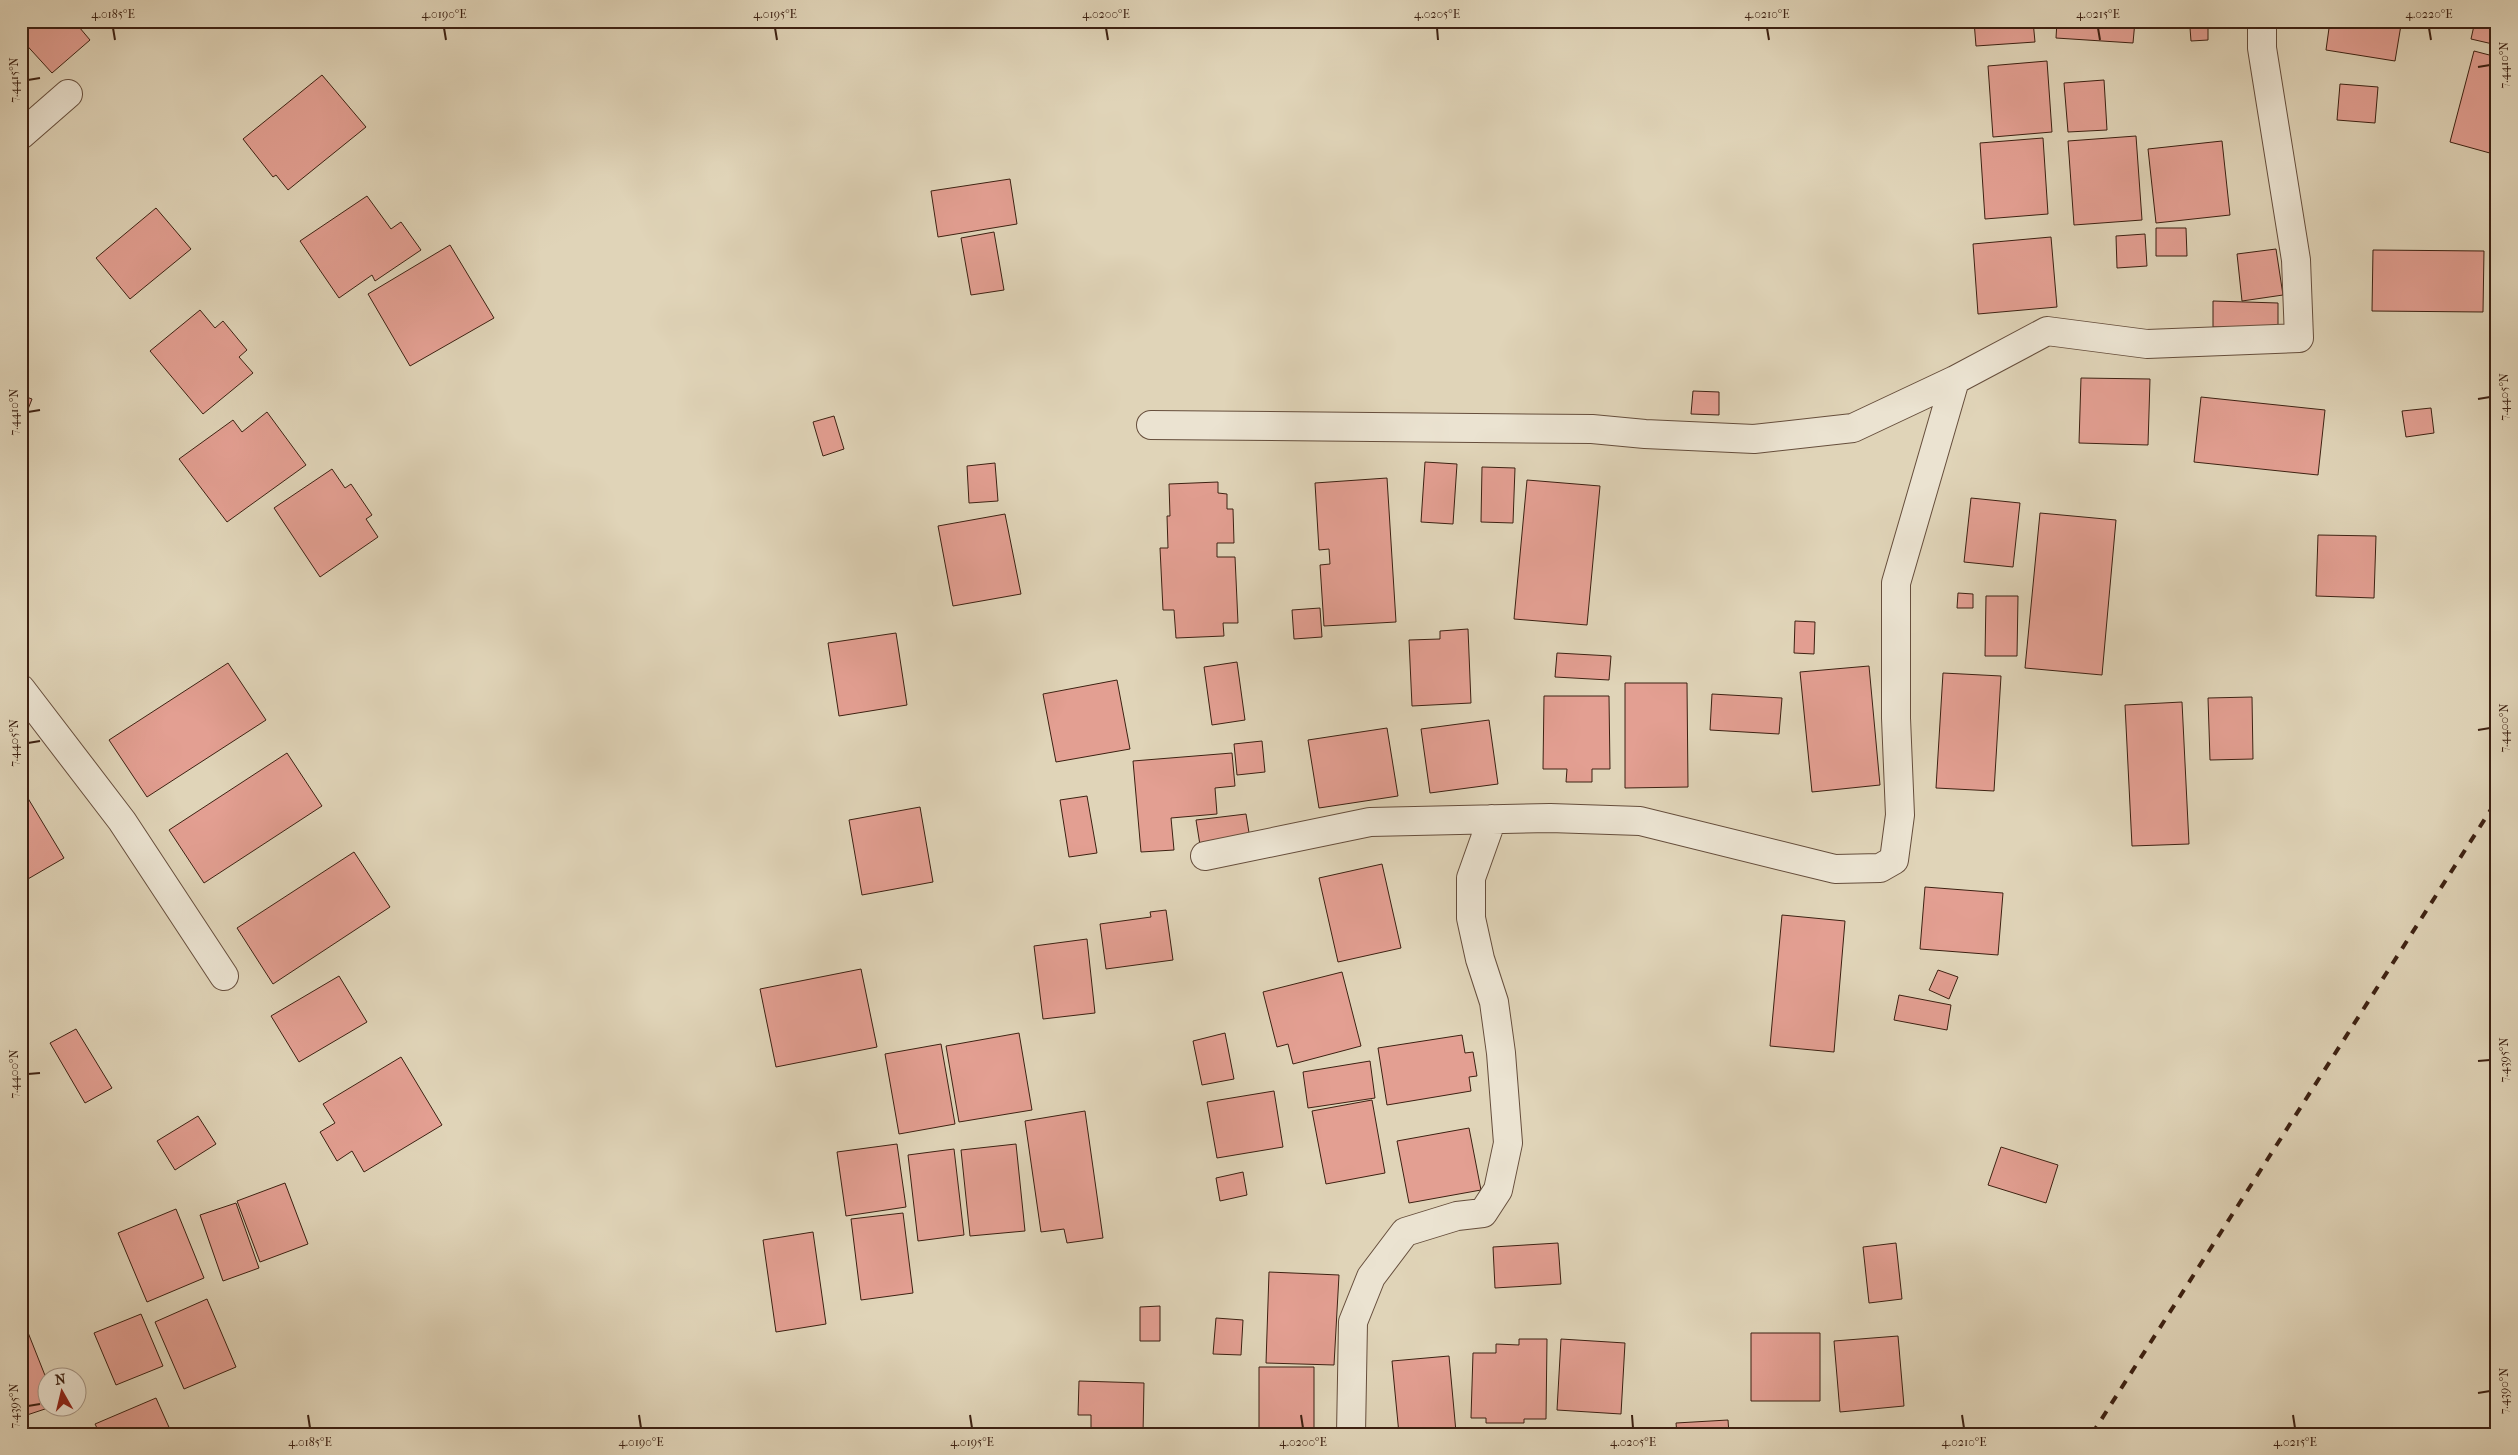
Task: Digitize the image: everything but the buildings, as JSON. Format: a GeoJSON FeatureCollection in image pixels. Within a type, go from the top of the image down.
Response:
{"type":"FeatureCollection","features":[{"type":"Feature","properties":{"kind":"street"},"geometry":{"type":"LineString","coordinates":[[1151,425],[1592,429],[1645,434],[1754,439],[1853,428],[1954,380],[2047,331],[2147,344],[2299,338],[2296,260],[2262,48],[2262,21]]}},
{"type":"Feature","properties":{"kind":"street"},"geometry":{"type":"LineString","coordinates":[[21,135],[68,94]]}},
{"type":"Feature","properties":{"kind":"street"},"geometry":{"type":"LineString","coordinates":[[1205,856],[1370,822],[1550,818],[1640,821],[1835,869],[1880,868],[1894,860],[1900,814],[1896,718],[1896,583],[1954,380]]}},
{"type":"Feature","properties":{"kind":"street"},"geometry":{"type":"LineString","coordinates":[[21,689],[122,821],[224,976]]}},
{"type":"Feature","properties":{"kind":"street"},"geometry":{"type":"LineString","coordinates":[[1351,1434],[1352,1322],[1371,1277],[1405,1232],[1457,1216],[1483,1212],[1498,1190],[1508,1143],[1501,1053],[1494,1002],[1480,959],[1471,918],[1471,878],[1492,819]]}},
{"type":"Feature","properties":{"kind":"railway"},"geometry":{"type":"LineString","coordinates":[[2092,1434],[2497,800]]}}]}
